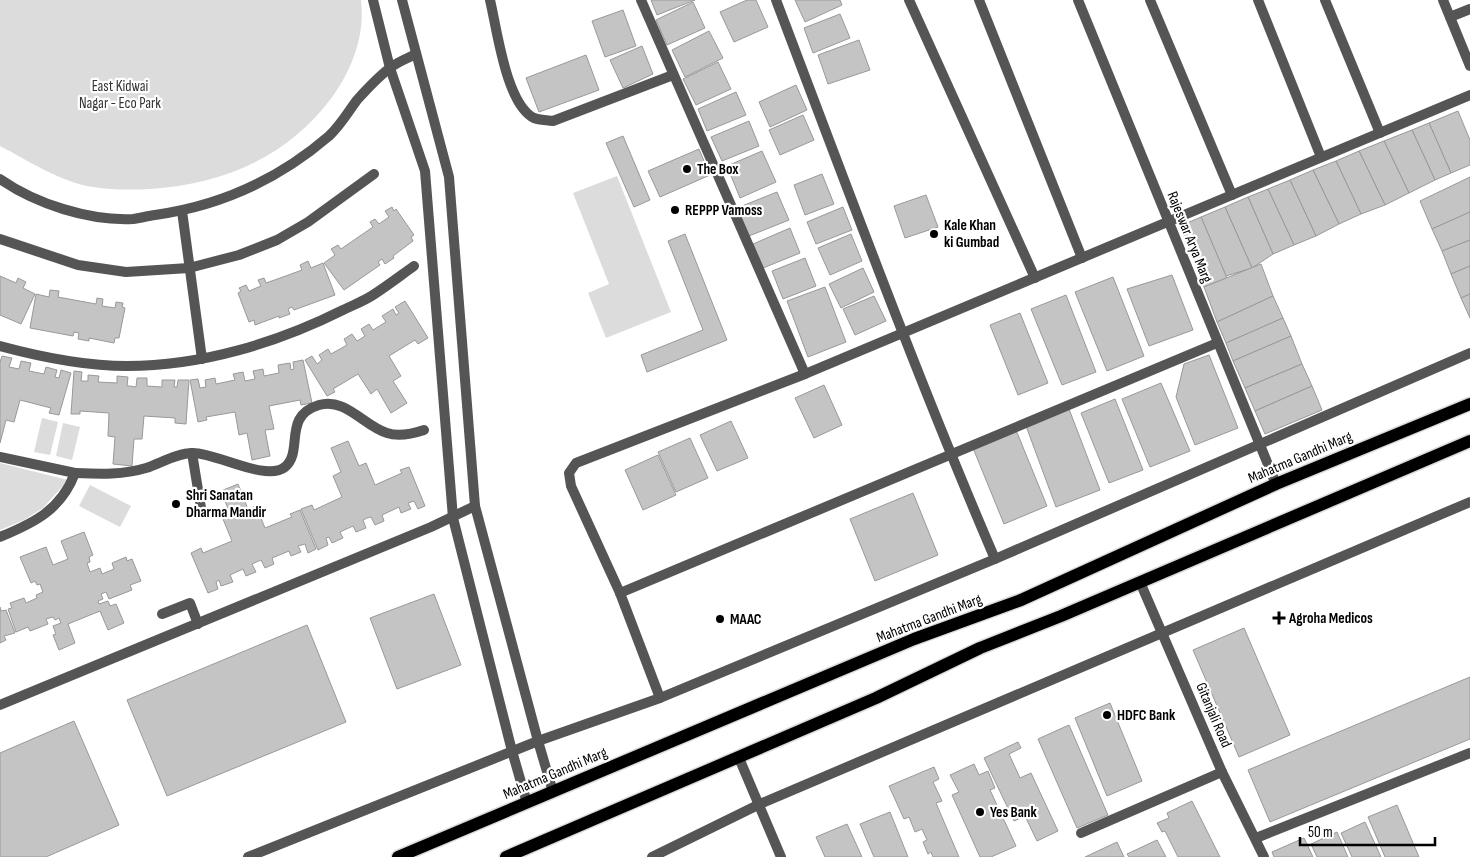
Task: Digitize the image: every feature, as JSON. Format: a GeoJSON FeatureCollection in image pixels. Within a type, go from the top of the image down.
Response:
{"type":"FeatureCollection","features":[{"type":"Feature","properties":{"kind":"main road","name":"Mahatma Gandhi Marg"},"geometry":{"type":"LineString","coordinates":[[398,857],[914,639],[1021,600],[1276,484],[1470,404]]}},
{"type":"Feature","properties":{"kind":"main road"},"geometry":{"type":"LineString","coordinates":[[506,857],[876,698],[980,648],[1470,441]]}},
{"type":"Feature","properties":{"kind":"street"},"geometry":{"type":"LineString","coordinates":[[373,0],[390,68],[425,171],[453,518],[512,751],[527,802]]}},
{"type":"Feature","properties":{"kind":"street"},"geometry":{"type":"LineString","coordinates":[[402,0],[449,177],[475,506],[553,792]]}},
{"type":"Feature","properties":{"kind":"street"},"geometry":{"type":"LineString","coordinates":[[490,0],[509,80],[518,104],[534,118],[553,121],[673,75]]}},
{"type":"Feature","properties":{"kind":"street"},"geometry":{"type":"LineString","coordinates":[[641,0],[805,374]]}},
{"type":"Feature","properties":{"kind":"street"},"geometry":{"type":"LineString","coordinates":[[776,0],[902,333],[995,559]]}},
{"type":"Feature","properties":{"kind":"street"},"geometry":{"type":"LineString","coordinates":[[909,0],[1036,278]]}},
{"type":"Feature","properties":{"kind":"street"},"geometry":{"type":"LineString","coordinates":[[979,0],[1082,258]]}},
{"type":"Feature","properties":{"kind":"street","name":"Rajeswar Arya Marg"},"geometry":{"type":"LineString","coordinates":[[1078,0],[1258,444],[1276,484]]}},
{"type":"Feature","properties":{"kind":"street"},"geometry":{"type":"LineString","coordinates":[[1150,0],[1232,195]]}},
{"type":"Feature","properties":{"kind":"street"},"geometry":{"type":"LineString","coordinates":[[1258,0],[1321,157]]}},
{"type":"Feature","properties":{"kind":"street"},"geometry":{"type":"LineString","coordinates":[[1325,0],[1380,132]]}},
{"type":"Feature","properties":{"kind":"street"},"geometry":{"type":"LineString","coordinates":[[1443,0],[1470,66]]}},
{"type":"Feature","properties":{"kind":"street"},"geometry":{"type":"LineString","coordinates":[[1450,17],[1470,9]]}},
{"type":"Feature","properties":{"kind":"street"},"geometry":{"type":"LineString","coordinates":[[0,179],[47,204],[88,215],[133,219],[182,211],[217,201],[258,184],[297,162],[330,134],[358,100],[390,68],[416,54]]}},
{"type":"Feature","properties":{"kind":"street"},"geometry":{"type":"LineString","coordinates":[[660,698],[620,593],[571,486],[568,473],[576,463],[805,374],[1470,95]]}},
{"type":"Feature","properties":{"kind":"street"},"geometry":{"type":"LineString","coordinates":[[0,238],[8,243],[78,266],[126,272],[189,268],[239,255],[277,240],[308,222],[374,174]]}},
{"type":"Feature","properties":{"kind":"street"},"geometry":{"type":"LineString","coordinates":[[182,211],[202,359]]}},
{"type":"Feature","properties":{"kind":"street"},"geometry":{"type":"LineString","coordinates":[[0,346],[35,355],[77,362],[127,366],[166,364],[202,359],[260,344],[318,323],[373,295],[414,266]]}},
{"type":"Feature","properties":{"kind":"street"},"geometry":{"type":"LineString","coordinates":[[620,593],[1217,343]]}},
{"type":"Feature","properties":{"kind":"street"},"geometry":{"type":"LineString","coordinates":[[248,857],[512,751],[660,698],[995,559],[1470,353]]}},
{"type":"Feature","properties":{"kind":"street"},"geometry":{"type":"LineString","coordinates":[[0,457],[75,473],[125,474],[192,453],[210,456],[264,472],[275,471],[284,467],[291,458],[294,432],[299,420],[308,410],[320,404],[345,407],[374,427],[388,433],[412,434],[424,430]]}},
{"type":"Feature","properties":{"kind":"street"},"geometry":{"type":"LineString","coordinates":[[192,453],[202,514]]}},
{"type":"Feature","properties":{"kind":"street"},"geometry":{"type":"LineString","coordinates":[[0,537],[29,525],[46,514],[71,485],[75,473]]}},
{"type":"Feature","properties":{"kind":"street"},"geometry":{"type":"LineString","coordinates":[[652,857],[664,855],[760,804],[1470,502]]}},
{"type":"Feature","properties":{"kind":"street"},"geometry":{"type":"LineString","coordinates":[[0,705],[453,518],[475,506]]}},
{"type":"Feature","properties":{"kind":"street","name":"Gitanjali Road"},"geometry":{"type":"LineString","coordinates":[[1140,582],[1222,772],[1264,857]]}},
{"type":"Feature","properties":{"kind":"street"},"geometry":{"type":"LineString","coordinates":[[162,614],[190,603],[198,624]]}},
{"type":"Feature","properties":{"kind":"street"},"geometry":{"type":"LineString","coordinates":[[1256,838],[1470,753]]}},
{"type":"Feature","properties":{"kind":"street"},"geometry":{"type":"LineString","coordinates":[[739,758],[781,857]]}},
{"type":"Feature","properties":{"kind":"street"},"geometry":{"type":"LineString","coordinates":[[1081,833],[1222,772]]}},
{"type":"Feature","properties":{"kind":"green space","name":"East Kidwai Nagar - Eco Park"},"geometry":{"type":"Polygon","coordinates":[[[0,0],[361,0],[362,13],[356,50],[346,74],[333,96],[296,136],[275,151],[229,173],[177,186],[129,190],[93,187],[69,181],[0,146],[0,0]]]}},
{"type":"Feature","properties":{"kind":"green space"},"geometry":{"type":"Polygon","coordinates":[[[617,176],[671,312],[606,338],[588,293],[609,284],[573,193],[617,176]]]}},
{"type":"Feature","properties":{"kind":"green space"},"geometry":{"type":"Polygon","coordinates":[[[42,418],[58,422],[50,455],[34,452],[42,418]]]}},
{"type":"Feature","properties":{"kind":"green space"},"geometry":{"type":"Polygon","coordinates":[[[63,423],[80,427],[72,460],[56,456],[63,423]]]}},
{"type":"Feature","properties":{"kind":"green space"},"geometry":{"type":"Polygon","coordinates":[[[0,463],[68,480],[43,508],[24,520],[0,530],[0,463]]]}},
{"type":"Feature","properties":{"kind":"green space"},"geometry":{"type":"Polygon","coordinates":[[[90,485],[131,506],[120,527],[79,506],[90,485]]]}},
{"type":"Feature","properties":{"kind":"building"},"geometry":{"type":"Polygon","coordinates":[[[651,0],[695,0],[657,15],[651,0]]]}},
{"type":"Feature","properties":{"kind":"building"},"geometry":{"type":"Polygon","coordinates":[[[747,0],[756,0],[768,27],[734,42],[720,12],[747,0]]]}},
{"type":"Feature","properties":{"kind":"building"},"geometry":{"type":"Polygon","coordinates":[[[795,0],[840,0],[842,5],[805,22],[795,0]]]}},
{"type":"Feature","properties":{"kind":"building"},"geometry":{"type":"Polygon","coordinates":[[[693,2],[705,28],[667,45],[656,20],[693,2]]]}},
{"type":"Feature","properties":{"kind":"building"},"geometry":{"type":"Polygon","coordinates":[[[623,10],[636,46],[605,57],[592,21],[623,10]]]}},
{"type":"Feature","properties":{"kind":"building"},"geometry":{"type":"Polygon","coordinates":[[[840,14],[850,38],[813,53],[804,28],[840,14]]]}},
{"type":"Feature","properties":{"kind":"building"},"geometry":{"type":"Polygon","coordinates":[[[709,31],[723,58],[685,77],[672,50],[709,31]]]}},
{"type":"Feature","properties":{"kind":"building"},"geometry":{"type":"Polygon","coordinates":[[[859,40],[870,70],[828,84],[818,55],[859,40]]]}},
{"type":"Feature","properties":{"kind":"building"},"geometry":{"type":"Polygon","coordinates":[[[642,46],[653,74],[623,88],[610,60],[642,46]]]}},
{"type":"Feature","properties":{"kind":"building"},"geometry":{"type":"Polygon","coordinates":[[[586,55],[599,90],[539,112],[526,78],[586,55]]]}},
{"type":"Feature","properties":{"kind":"building"},"geometry":{"type":"Polygon","coordinates":[[[718,62],[731,89],[696,105],[683,79],[718,62]]]}},
{"type":"Feature","properties":{"kind":"building"},"geometry":{"type":"Polygon","coordinates":[[[796,85],[807,110],[770,127],[759,102],[796,85]]]}},
{"type":"Feature","properties":{"kind":"building"},"geometry":{"type":"Polygon","coordinates":[[[736,92],[746,115],[707,131],[698,109],[736,92]]]}},
{"type":"Feature","properties":{"kind":"building"},"geometry":{"type":"Polygon","coordinates":[[[1458,111],[1470,140],[1470,165],[1451,173],[1429,123],[1458,111]]]}},
{"type":"Feature","properties":{"kind":"building"},"geometry":{"type":"Polygon","coordinates":[[[803,115],[814,140],[780,155],[769,130],[803,115]]]}},
{"type":"Feature","properties":{"kind":"building"},"geometry":{"type":"Polygon","coordinates":[[[749,121],[759,146],[722,161],[711,137],[749,121]]]}},
{"type":"Feature","properties":{"kind":"building"},"geometry":{"type":"Polygon","coordinates":[[[1429,123],[1451,173],[1435,180],[1412,130],[1429,123]]]}},
{"type":"Feature","properties":{"kind":"building"},"geometry":{"type":"Polygon","coordinates":[[[1412,130],[1435,180],[1409,193],[1384,141],[1412,130]]]}},
{"type":"Feature","properties":{"kind":"building"},"geometry":{"type":"Polygon","coordinates":[[[623,136],[650,200],[634,207],[606,143],[623,136]]]}},
{"type":"Feature","properties":{"kind":"building"},"geometry":{"type":"Polygon","coordinates":[[[1384,141],[1409,193],[1385,205],[1359,151],[1384,141]]]}},
{"type":"Feature","properties":{"kind":"building"},"geometry":{"type":"Polygon","coordinates":[[[699,149],[710,175],[660,197],[648,171],[699,149]]]}},
{"type":"Feature","properties":{"kind":"building"},"geometry":{"type":"Polygon","coordinates":[[[762,151],[776,182],[740,198],[727,166],[762,151]]]}},
{"type":"Feature","properties":{"kind":"building"},"geometry":{"type":"Polygon","coordinates":[[[1359,151],[1385,205],[1361,214],[1336,161],[1359,151]]]}},
{"type":"Feature","properties":{"kind":"building"},"geometry":{"type":"Polygon","coordinates":[[[1336,161],[1361,214],[1339,224],[1313,170],[1336,161]]]}},
{"type":"Feature","properties":{"kind":"building"},"geometry":{"type":"Polygon","coordinates":[[[1313,170],[1339,224],[1316,236],[1290,180],[1313,170]]]}},
{"type":"Feature","properties":{"kind":"building"},"geometry":{"type":"Polygon","coordinates":[[[822,174],[834,204],[805,215],[794,185],[822,174]]]}},
{"type":"Feature","properties":{"kind":"building"},"geometry":{"type":"Polygon","coordinates":[[[1470,177],[1470,212],[1432,229],[1420,201],[1470,177]]]}},
{"type":"Feature","properties":{"kind":"building"},"geometry":{"type":"Polygon","coordinates":[[[1290,180],[1316,236],[1294,245],[1268,189],[1290,180]]]}},
{"type":"Feature","properties":{"kind":"building"},"geometry":{"type":"Polygon","coordinates":[[[1268,189],[1294,245],[1273,254],[1248,197],[1268,189]]]}},
{"type":"Feature","properties":{"kind":"building"},"geometry":{"type":"Polygon","coordinates":[[[777,192],[789,220],[749,236],[737,208],[777,192]]]}},
{"type":"Feature","properties":{"kind":"building"},"geometry":{"type":"Polygon","coordinates":[[[926,195],[938,227],[905,238],[894,206],[926,195]]]}},
{"type":"Feature","properties":{"kind":"building"},"geometry":{"type":"Polygon","coordinates":[[[1248,197],[1273,254],[1252,268],[1225,207],[1248,197]]]}},
{"type":"Feature","properties":{"kind":"building"},"geometry":{"type":"Polygon","coordinates":[[[392,207],[394,211],[396,209],[414,235],[411,237],[413,241],[385,264],[382,259],[378,262],[380,265],[344,290],[324,263],[335,255],[331,249],[338,245],[341,249],[373,227],[370,222],[375,219],[379,224],[389,217],[385,211],[392,207]]]}},
{"type":"Feature","properties":{"kind":"building"},"geometry":{"type":"Polygon","coordinates":[[[843,207],[852,230],[816,244],[807,222],[843,207]]]}},
{"type":"Feature","properties":{"kind":"building"},"geometry":{"type":"Polygon","coordinates":[[[1225,207],[1252,268],[1226,276],[1201,217],[1225,207]]]}},
{"type":"Feature","properties":{"kind":"building"},"geometry":{"type":"Polygon","coordinates":[[[1470,212],[1470,240],[1442,251],[1432,229],[1470,212]]]}},
{"type":"Feature","properties":{"kind":"building"},"geometry":{"type":"Polygon","coordinates":[[[1201,217],[1227,278],[1204,287],[1180,226],[1201,217]]]}},
{"type":"Feature","properties":{"kind":"building"},"geometry":{"type":"Polygon","coordinates":[[[790,228],[800,253],[763,268],[753,244],[790,228]]]}},
{"type":"Feature","properties":{"kind":"building"},"geometry":{"type":"Polygon","coordinates":[[[685,234],[727,340],[647,372],[641,355],[703,330],[668,241],[685,234]]]}},
{"type":"Feature","properties":{"kind":"building"},"geometry":{"type":"Polygon","coordinates":[[[851,234],[862,261],[830,275],[818,248],[851,234]]]}},
{"type":"Feature","properties":{"kind":"building"},"geometry":{"type":"Polygon","coordinates":[[[1470,240],[1470,266],[1451,274],[1442,251],[1470,240]]]}},
{"type":"Feature","properties":{"kind":"building"},"geometry":{"type":"Polygon","coordinates":[[[805,258],[816,286],[783,299],[772,271],[805,258]]]}},
{"type":"Feature","properties":{"kind":"building"},"geometry":{"type":"Polygon","coordinates":[[[308,261],[311,268],[323,263],[335,295],[294,310],[292,307],[288,309],[290,314],[279,318],[279,316],[255,325],[254,320],[249,322],[238,293],[241,291],[239,288],[246,285],[249,291],[261,286],[258,280],[264,278],[266,283],[302,270],[300,265],[308,261]]]}},
{"type":"Feature","properties":{"kind":"building"},"geometry":{"type":"Polygon","coordinates":[[[1261,264],[1273,296],[1217,322],[1204,287],[1261,264]]]}},
{"type":"Feature","properties":{"kind":"building"},"geometry":{"type":"Polygon","coordinates":[[[1470,266],[1470,294],[1461,298],[1451,274],[1470,266]]]}},
{"type":"Feature","properties":{"kind":"building"},"geometry":{"type":"Polygon","coordinates":[[[863,268],[874,292],[841,308],[829,284],[863,268]]]}},
{"type":"Feature","properties":{"kind":"building"},"geometry":{"type":"Polygon","coordinates":[[[1172,275],[1193,330],[1149,346],[1127,289],[1172,275]]]}},
{"type":"Feature","properties":{"kind":"building"},"geometry":{"type":"Polygon","coordinates":[[[0,276],[16,283],[18,278],[26,282],[23,288],[35,294],[21,324],[0,315],[0,276]]]}},
{"type":"Feature","properties":{"kind":"building"},"geometry":{"type":"Polygon","coordinates":[[[1113,277],[1144,356],[1107,371],[1075,292],[1113,277]]]}},
{"type":"Feature","properties":{"kind":"building"},"geometry":{"type":"Polygon","coordinates":[[[825,287],[846,342],[808,357],[787,301],[825,287]]]}},
{"type":"Feature","properties":{"kind":"building"},"geometry":{"type":"Polygon","coordinates":[[[50,290],[59,291],[58,297],[96,304],[97,298],[103,299],[102,306],[115,308],[116,302],[123,303],[122,307],[125,308],[119,338],[115,338],[114,343],[89,338],[89,341],[78,339],[79,333],[74,332],[73,336],[30,328],[36,294],[49,297],[50,290]]]}},
{"type":"Feature","properties":{"kind":"building"},"geometry":{"type":"Polygon","coordinates":[[[1470,294],[1470,318],[1461,298],[1470,294]]]}},
{"type":"Feature","properties":{"kind":"building"},"geometry":{"type":"Polygon","coordinates":[[[1066,295],[1096,372],[1062,385],[1031,309],[1066,295]]]}},
{"type":"Feature","properties":{"kind":"building"},"geometry":{"type":"Polygon","coordinates":[[[874,296],[886,321],[855,335],[843,309],[874,296]]]}},
{"type":"Feature","properties":{"kind":"building"},"geometry":{"type":"Polygon","coordinates":[[[1273,296],[1283,318],[1226,343],[1217,322],[1273,296]]]}},
{"type":"Feature","properties":{"kind":"building"},"geometry":{"type":"Polygon","coordinates":[[[405,301],[428,338],[418,344],[415,340],[389,356],[401,376],[393,381],[407,403],[391,413],[377,389],[371,394],[358,374],[333,389],[335,392],[327,396],[305,360],[312,356],[317,364],[322,360],[319,355],[328,349],[331,354],[347,345],[344,339],[352,334],[357,341],[365,336],[361,329],[369,324],[373,330],[386,322],[382,316],[393,309],[396,315],[399,313],[395,307],[405,301]]]}},
{"type":"Feature","properties":{"kind":"building"},"geometry":{"type":"Polygon","coordinates":[[[1020,313],[1048,383],[1018,395],[990,325],[1020,313]]]}},
{"type":"Feature","properties":{"kind":"building"},"geometry":{"type":"Polygon","coordinates":[[[1283,318],[1291,336],[1233,361],[1226,343],[1283,318]]]}},
{"type":"Feature","properties":{"kind":"building"},"geometry":{"type":"Polygon","coordinates":[[[1291,336],[1302,364],[1245,388],[1233,361],[1291,336]]]}},
{"type":"Feature","properties":{"kind":"building"},"geometry":{"type":"Polygon","coordinates":[[[1209,355],[1238,428],[1195,445],[1176,397],[1184,364],[1209,355]]]}},
{"type":"Feature","properties":{"kind":"building"},"geometry":{"type":"Polygon","coordinates":[[[2,356],[12,358],[9,367],[19,369],[21,361],[31,363],[29,371],[44,374],[46,367],[57,370],[55,377],[59,378],[61,370],[71,373],[59,415],[49,413],[51,408],[20,400],[14,422],[6,420],[0,443],[0,362],[2,356]]]}},
{"type":"Feature","properties":{"kind":"building"},"geometry":{"type":"Polygon","coordinates":[[[303,360],[312,403],[301,405],[300,400],[269,406],[274,429],[265,430],[270,456],[252,460],[247,433],[239,435],[235,412],[206,417],[207,420],[198,422],[190,380],[198,379],[200,388],[206,387],[205,380],[215,378],[216,384],[235,380],[233,374],[243,372],[245,381],[255,379],[253,371],[263,369],[264,376],[279,373],[278,365],[290,363],[291,370],[294,369],[293,362],[303,360]]]}},
{"type":"Feature","properties":{"kind":"building"},"geometry":{"type":"Polygon","coordinates":[[[1302,364],[1312,386],[1255,411],[1245,388],[1302,364]]]}},
{"type":"Feature","properties":{"kind":"building"},"geometry":{"type":"Polygon","coordinates":[[[74,371],[82,372],[81,381],[88,381],[88,375],[99,376],[98,382],[117,383],[117,376],[128,377],[127,386],[136,387],[137,378],[147,378],[147,386],[162,387],[162,380],[175,380],[174,387],[177,387],[178,380],[189,380],[186,424],[175,423],[175,418],[144,416],[142,439],[134,439],[132,466],[113,464],[115,437],[108,436],[109,413],[80,411],[80,414],[71,414],[74,371]]]}},
{"type":"Feature","properties":{"kind":"building"},"geometry":{"type":"Polygon","coordinates":[[[1161,383],[1190,451],[1150,467],[1122,399],[1161,383]]]}},
{"type":"Feature","properties":{"kind":"building"},"geometry":{"type":"Polygon","coordinates":[[[824,385],[842,425],[814,438],[795,398],[824,385]]]}},
{"type":"Feature","properties":{"kind":"building"},"geometry":{"type":"Polygon","coordinates":[[[1312,386],[1322,410],[1265,434],[1255,411],[1312,386]]]}},
{"type":"Feature","properties":{"kind":"building"},"geometry":{"type":"Polygon","coordinates":[[[1115,399],[1143,470],[1109,483],[1081,413],[1115,399]]]}},
{"type":"Feature","properties":{"kind":"building"},"geometry":{"type":"Polygon","coordinates":[[[1069,409],[1100,490],[1056,507],[1026,426],[1069,409]]]}},
{"type":"Feature","properties":{"kind":"building"},"geometry":{"type":"Polygon","coordinates":[[[731,421],[748,458],[717,471],[700,435],[731,421]]]}},
{"type":"Feature","properties":{"kind":"building"},"geometry":{"type":"Polygon","coordinates":[[[1016,430],[1047,506],[1004,524],[973,448],[1016,430]]]}},
{"type":"Feature","properties":{"kind":"building"},"geometry":{"type":"Polygon","coordinates":[[[690,438],[708,478],[676,492],[658,452],[690,438]]]}},
{"type":"Feature","properties":{"kind":"building"},"geometry":{"type":"Polygon","coordinates":[[[348,441],[359,466],[366,463],[375,485],[402,473],[400,470],[409,467],[425,506],[418,509],[414,501],[408,503],[411,509],[401,513],[399,507],[382,515],[384,521],[375,525],[371,517],[367,518],[363,520],[366,528],[356,532],[353,526],[340,532],[343,538],[332,543],[329,537],[326,538],[328,545],[318,550],[301,509],[312,505],[314,510],[342,497],[333,476],[341,472],[331,448],[348,441]]]}},
{"type":"Feature","properties":{"kind":"building"},"geometry":{"type":"Polygon","coordinates":[[[658,455],[676,495],[643,510],[625,470],[658,455]]]}},
{"type":"Feature","properties":{"kind":"building"},"geometry":{"type":"Polygon","coordinates":[[[238,484],[248,509],[256,506],[265,528],[292,517],[290,514],[300,510],[316,549],[308,553],[305,544],[298,546],[301,552],[291,556],[289,551],[272,558],[274,564],[265,568],[261,560],[252,564],[256,572],[246,576],[243,569],[230,575],[233,582],[221,586],[219,580],[216,582],[218,589],[208,593],[191,553],[201,548],[203,553],[232,541],[223,519],[231,516],[221,491],[238,484]]]}},
{"type":"Feature","properties":{"kind":"building"},"geometry":{"type":"Polygon","coordinates":[[[913,493],[938,555],[875,581],[850,519],[913,493]]]}},
{"type":"Feature","properties":{"kind":"building"},"geometry":{"type":"Polygon","coordinates":[[[84,532],[93,555],[89,557],[90,562],[87,563],[90,572],[100,568],[102,574],[114,569],[112,563],[126,557],[127,561],[132,559],[141,581],[130,585],[132,590],[109,599],[106,592],[101,594],[103,599],[98,601],[99,604],[108,601],[110,606],[116,604],[124,623],[108,630],[100,611],[68,624],[75,643],[59,650],[53,635],[56,634],[53,626],[61,623],[59,618],[55,620],[53,617],[46,619],[48,624],[30,631],[28,627],[16,632],[8,609],[12,608],[10,603],[24,598],[26,603],[37,598],[36,595],[43,592],[40,584],[37,585],[35,581],[31,583],[20,557],[46,547],[53,565],[68,559],[61,541],[84,532]]]}},
{"type":"Feature","properties":{"kind":"building"},"geometry":{"type":"Polygon","coordinates":[[[434,594],[461,665],[397,689],[370,618],[434,594]]]}},
{"type":"Feature","properties":{"kind":"building"},"geometry":{"type":"Polygon","coordinates":[[[0,607],[1,611],[6,610],[15,633],[4,636],[6,640],[0,643],[0,607]]]}},
{"type":"Feature","properties":{"kind":"building"},"geometry":{"type":"Polygon","coordinates":[[[307,625],[346,722],[167,796],[127,700],[307,625]]]}},
{"type":"Feature","properties":{"kind":"building"},"geometry":{"type":"Polygon","coordinates":[[[1244,628],[1290,735],[1239,757],[1193,650],[1244,628]]]}},
{"type":"Feature","properties":{"kind":"building"},"geometry":{"type":"Polygon","coordinates":[[[1470,677],[1470,739],[1270,822],[1248,770],[1470,677]]]}},
{"type":"Feature","properties":{"kind":"building"},"geometry":{"type":"Polygon","coordinates":[[[1110,703],[1142,781],[1107,796],[1075,718],[1110,703]]]}},
{"type":"Feature","properties":{"kind":"building"},"geometry":{"type":"Polygon","coordinates":[[[74,721],[119,825],[46,857],[0,857],[0,753],[74,721]]]}},
{"type":"Feature","properties":{"kind":"building"},"geometry":{"type":"Polygon","coordinates":[[[1069,725],[1108,815],[1077,828],[1038,739],[1069,725]]]}},
{"type":"Feature","properties":{"kind":"building"},"geometry":{"type":"Polygon","coordinates":[[[1018,742],[1021,748],[1009,754],[1020,778],[1031,773],[1058,831],[1037,841],[1025,816],[1014,821],[984,758],[1018,742]]]}},
{"type":"Feature","properties":{"kind":"building"},"geometry":{"type":"Polygon","coordinates":[[[974,764],[979,775],[988,771],[995,788],[990,790],[1016,846],[991,857],[980,857],[952,795],[959,792],[950,775],[974,764]]]}},
{"type":"Feature","properties":{"kind":"building"},"geometry":{"type":"Polygon","coordinates":[[[934,767],[939,779],[933,782],[942,801],[936,803],[959,857],[933,857],[931,852],[928,854],[923,842],[927,840],[922,829],[915,832],[909,817],[904,819],[889,786],[934,767]]]}},
{"type":"Feature","properties":{"kind":"building"},"geometry":{"type":"Polygon","coordinates":[[[1192,801],[1220,857],[1178,857],[1165,831],[1162,832],[1157,823],[1169,818],[1167,813],[1192,801]]]}},
{"type":"Feature","properties":{"kind":"building"},"geometry":{"type":"Polygon","coordinates":[[[1397,805],[1419,857],[1385,857],[1368,817],[1397,805]]]}},
{"type":"Feature","properties":{"kind":"building"},"geometry":{"type":"Polygon","coordinates":[[[890,812],[908,857],[874,857],[860,824],[890,812]]]}},
{"type":"Feature","properties":{"kind":"building"},"geometry":{"type":"Polygon","coordinates":[[[1365,822],[1381,857],[1352,857],[1341,833],[1365,822]]]}},
{"type":"Feature","properties":{"kind":"building"},"geometry":{"type":"Polygon","coordinates":[[[847,824],[862,857],[825,857],[816,837],[847,824]]]}},
{"type":"Feature","properties":{"kind":"building"},"geometry":{"type":"Polygon","coordinates":[[[1337,832],[1348,857],[1317,857],[1311,844],[1337,832]]]}},
{"type":"Feature","properties":{"kind":"building"},"geometry":{"type":"Polygon","coordinates":[[[1304,838],[1313,857],[1274,857],[1272,852],[1304,838]]]}},
{"type":"Feature","properties":{"kind":"building"},"geometry":{"type":"Polygon","coordinates":[[[1157,840],[1166,857],[1129,857],[1127,854],[1157,840]]]}},
{"type":"Feature","properties":{"kind":"building"},"geometry":{"type":"Polygon","coordinates":[[[1117,842],[1124,857],[1085,857],[1117,842]]]}},
{"type":"Feature","properties":{"kind":"place","name":"The Box"},"geometry":{"type":"Point","coordinates":[687,169]}},
{"type":"Feature","properties":{"kind":"place","name":"REPPP Vamoss"},"geometry":{"type":"Point","coordinates":[675,210]}},
{"type":"Feature","properties":{"kind":"place","name":"Kale Khan ki Gumbad"},"geometry":{"type":"Point","coordinates":[934,234]}},
{"type":"Feature","properties":{"kind":"place","name":"Shri Sanatan Dharma Mandir"},"geometry":{"type":"Point","coordinates":[176,504]}},
{"type":"Feature","properties":{"kind":"place","name":"Agroha Medicos"},"geometry":{"type":"Point","coordinates":[1279,618]}},
{"type":"Feature","properties":{"kind":"place","name":"MAAC"},"geometry":{"type":"Point","coordinates":[720,619]}},
{"type":"Feature","properties":{"kind":"place","name":"HDFC Bank"},"geometry":{"type":"Point","coordinates":[1107,715]}},
{"type":"Feature","properties":{"kind":"place","name":"Yes Bank"},"geometry":{"type":"Point","coordinates":[980,812]}}]}
